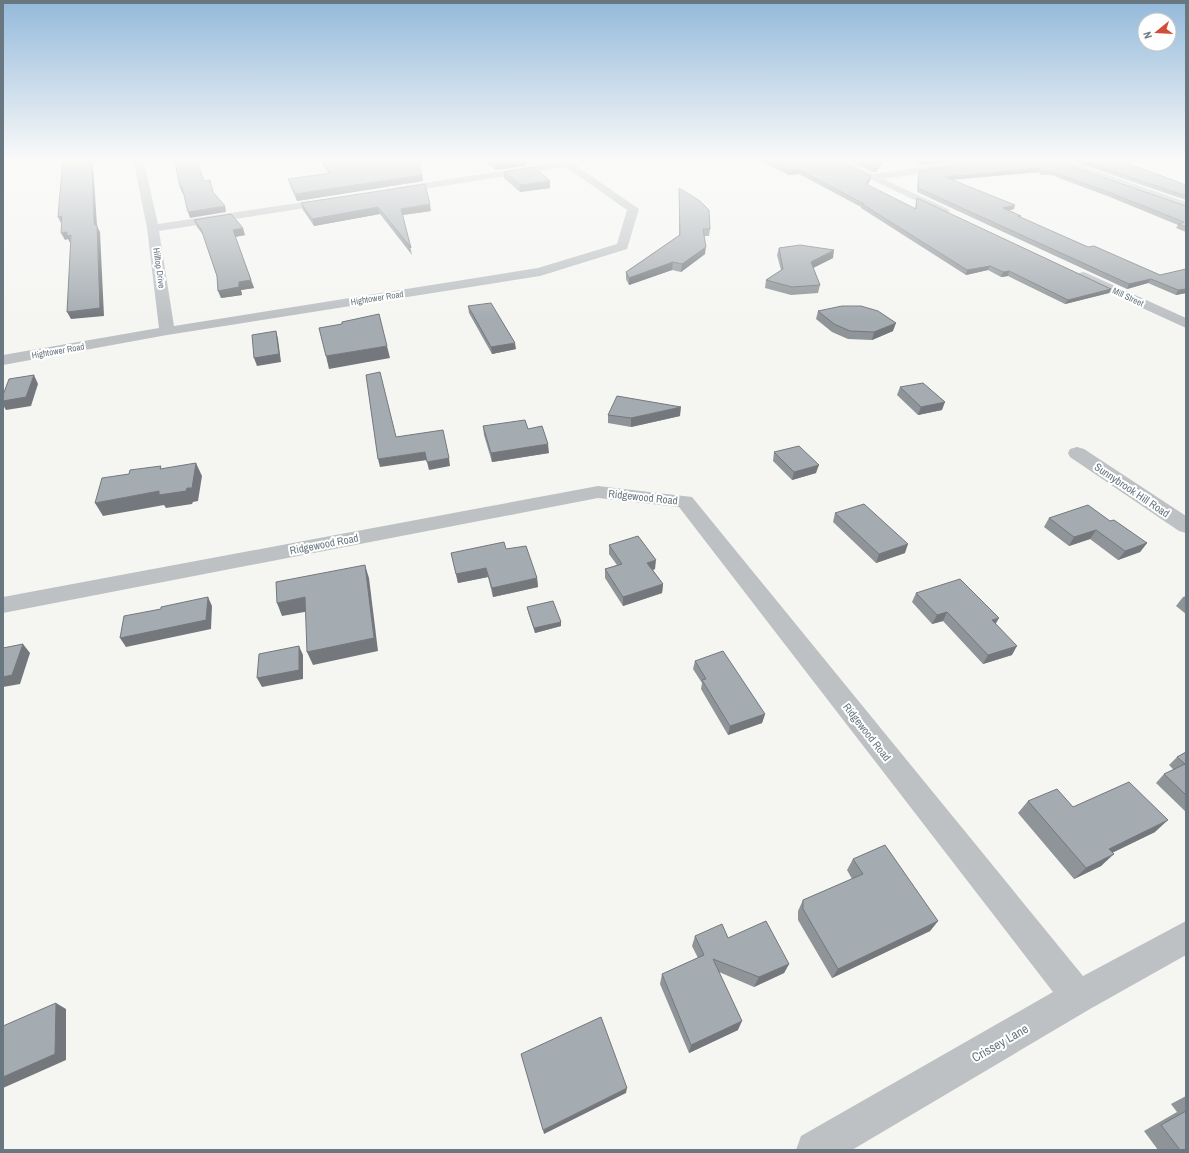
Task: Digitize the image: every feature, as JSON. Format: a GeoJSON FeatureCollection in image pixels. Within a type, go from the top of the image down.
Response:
{"type":"FeatureCollection","features":[{"type":"Feature","properties":{"kind":"street","name":"Hilltop Drive"},"geometry":{"type":"LineString","coordinates":[[150,212],[167,331]]}},
{"type":"Feature","properties":{"kind":"street"},"geometry":{"type":"LineString","coordinates":[[153,228],[258,212]]}},
{"type":"Feature","properties":{"kind":"street","name":"Hightower Road"},"geometry":{"type":"LineString","coordinates":[[3,360],[167,331],[540,272],[623,246],[631,212]]}},
{"type":"Feature","properties":{"kind":"street"},"geometry":{"type":"LineString","coordinates":[[946,212],[959,218]]}},
{"type":"Feature","properties":{"kind":"street","name":"Mill Street"},"geometry":{"type":"LineString","coordinates":[[1074,272],[1186,324]]}},
{"type":"Feature","properties":{"kind":"street","name":"Sunnybrook Hill Road"},"geometry":{"type":"LineString","coordinates":[[1078,453],[1186,526]]}},
{"type":"Feature","properties":{"kind":"street","name":"Ridgewood Road"},"geometry":{"type":"LineString","coordinates":[[3,606],[598,492],[685,501],[1078,997]]}},
{"type":"Feature","properties":{"kind":"street","name":"Crissey Lane"},"geometry":{"type":"LineString","coordinates":[[815,1150],[1078,997],[1186,937]]}},
{"type":"Feature","properties":{"kind":"building"},"geometry":{"type":"Polygon","coordinates":[[[58,212],[94,212],[95,225],[97,225],[100,308],[67,312],[71,235],[67,236],[67,232],[61,233],[62,216],[58,217],[58,212]]]}},
{"type":"Feature","properties":{"kind":"building"},"geometry":{"type":"Polygon","coordinates":[[[307,212],[352,212],[312,219],[307,212]]]}},
{"type":"Feature","properties":{"kind":"building"},"geometry":{"type":"Polygon","coordinates":[[[382,212],[402,212],[411,248],[382,212]]]}},
{"type":"Feature","properties":{"kind":"building"},"geometry":{"type":"Polygon","coordinates":[[[680,212],[709,212],[710,229],[703,229],[706,247],[682,264],[673,262],[629,278],[626,272],[680,235],[680,212]]]}},
{"type":"Feature","properties":{"kind":"building"},"geometry":{"type":"Polygon","coordinates":[[[874,212],[946,212],[1111,289],[1068,300],[1009,271],[1003,272],[990,266],[967,270],[874,212]]]}},
{"type":"Feature","properties":{"kind":"building"},"geometry":{"type":"Polygon","coordinates":[[[970,212],[1012,212],[1088,247],[1094,246],[1160,275],[1186,269],[1186,289],[1178,290],[1151,279],[1129,284],[970,212]]]}},
{"type":"Feature","properties":{"kind":"building"},"geometry":{"type":"Polygon","coordinates":[[[1158,212],[1186,212],[1186,227],[1178,224],[1184,222],[1158,212]]]}},
{"type":"Feature","properties":{"kind":"building"},"geometry":{"type":"Polygon","coordinates":[[[231,214],[243,228],[233,230],[251,280],[239,282],[239,287],[218,291],[217,276],[201,229],[194,220],[231,214]]]}},
{"type":"Feature","properties":{"kind":"building"},"geometry":{"type":"Polygon","coordinates":[[[800,245],[834,250],[811,262],[820,285],[792,287],[766,280],[783,269],[779,248],[800,245]]]}},
{"type":"Feature","properties":{"kind":"building"},"geometry":{"type":"Polygon","coordinates":[[[491,303],[515,343],[491,347],[468,306],[491,303]]]}},
{"type":"Feature","properties":{"kind":"building"},"geometry":{"type":"Polygon","coordinates":[[[842,306],[861,306],[878,311],[896,323],[874,332],[850,331],[834,324],[818,311],[842,306]]]}},
{"type":"Feature","properties":{"kind":"building"},"geometry":{"type":"Polygon","coordinates":[[[379,314],[387,346],[326,356],[319,328],[342,324],[342,322],[379,314]]]}},
{"type":"Feature","properties":{"kind":"building"},"geometry":{"type":"Polygon","coordinates":[[[276,331],[279,354],[254,358],[252,335],[276,331]]]}},
{"type":"Feature","properties":{"kind":"building"},"geometry":{"type":"Polygon","coordinates":[[[380,372],[396,437],[443,430],[449,458],[427,462],[425,452],[378,459],[366,375],[380,372]]]}},
{"type":"Feature","properties":{"kind":"building"},"geometry":{"type":"Polygon","coordinates":[[[34,375],[26,397],[3,401],[3,395],[9,379],[34,375]]]}},
{"type":"Feature","properties":{"kind":"building"},"geometry":{"type":"Polygon","coordinates":[[[923,383],[945,402],[921,407],[900,387],[923,383]]]}},
{"type":"Feature","properties":{"kind":"building"},"geometry":{"type":"Polygon","coordinates":[[[617,396],[681,407],[631,418],[608,415],[617,396]]]}},
{"type":"Feature","properties":{"kind":"building"},"geometry":{"type":"Polygon","coordinates":[[[525,420],[528,429],[542,426],[548,444],[491,453],[483,426],[525,420]]]}},
{"type":"Feature","properties":{"kind":"building"},"geometry":{"type":"Polygon","coordinates":[[[799,446],[819,465],[794,472],[774,452],[799,446]]]}},
{"type":"Feature","properties":{"kind":"building"},"geometry":{"type":"Polygon","coordinates":[[[196,463],[192,488],[187,488],[186,491],[159,495],[159,491],[95,503],[102,478],[129,474],[130,470],[161,466],[160,469],[196,463]]]}},
{"type":"Feature","properties":{"kind":"building"},"geometry":{"type":"Polygon","coordinates":[[[864,504],[908,544],[879,554],[835,513],[864,504]]]}},
{"type":"Feature","properties":{"kind":"building"},"geometry":{"type":"Polygon","coordinates":[[[1088,505],[1110,521],[1114,520],[1147,543],[1125,551],[1096,530],[1074,537],[1049,518],[1088,505]]]}},
{"type":"Feature","properties":{"kind":"building"},"geometry":{"type":"Polygon","coordinates":[[[638,536],[656,560],[647,563],[663,584],[623,597],[605,569],[622,564],[609,545],[638,536]]]}},
{"type":"Feature","properties":{"kind":"building"},"geometry":{"type":"Polygon","coordinates":[[[504,542],[506,549],[526,546],[537,578],[492,588],[486,568],[456,574],[451,553],[504,542]]]}},
{"type":"Feature","properties":{"kind":"building"},"geometry":{"type":"Polygon","coordinates":[[[365,565],[374,638],[307,652],[305,597],[277,603],[276,582],[365,565]]]}},
{"type":"Feature","properties":{"kind":"building"},"geometry":{"type":"Polygon","coordinates":[[[960,579],[999,618],[992,620],[1017,646],[988,655],[947,612],[937,615],[916,593],[960,579]]]}},
{"type":"Feature","properties":{"kind":"building"},"geometry":{"type":"Polygon","coordinates":[[[208,597],[206,620],[120,638],[124,616],[161,609],[161,607],[208,597]]]}},
{"type":"Feature","properties":{"kind":"building"},"geometry":{"type":"Polygon","coordinates":[[[553,601],[561,622],[534,628],[527,607],[553,601]]]}},
{"type":"Feature","properties":{"kind":"building"},"geometry":{"type":"Polygon","coordinates":[[[23,644],[12,675],[3,677],[3,648],[23,644]]]}},
{"type":"Feature","properties":{"kind":"building"},"geometry":{"type":"Polygon","coordinates":[[[299,646],[299,670],[257,678],[259,654],[299,646]]]}},
{"type":"Feature","properties":{"kind":"building"},"geometry":{"type":"Polygon","coordinates":[[[723,651],[765,714],[730,726],[702,680],[706,679],[695,661],[723,651]]]}},
{"type":"Feature","properties":{"kind":"building"},"geometry":{"type":"Polygon","coordinates":[[[1186,752],[1186,795],[1164,774],[1185,764],[1177,757],[1186,752]]]}},
{"type":"Feature","properties":{"kind":"building"},"geometry":{"type":"Polygon","coordinates":[[[1129,782],[1168,820],[1109,849],[1114,854],[1086,868],[1028,801],[1057,789],[1073,807],[1129,782]]]}},
{"type":"Feature","properties":{"kind":"building"},"geometry":{"type":"Polygon","coordinates":[[[885,845],[938,921],[838,969],[803,909],[803,900],[863,874],[853,859],[885,845]]]}},
{"type":"Feature","properties":{"kind":"building"},"geometry":{"type":"Polygon","coordinates":[[[766,921],[789,964],[759,977],[713,959],[742,1021],[691,1045],[662,974],[704,955],[695,936],[722,924],[728,938],[766,921]]]}},
{"type":"Feature","properties":{"kind":"building"},"geometry":{"type":"Polygon","coordinates":[[[56,1003],[55,1054],[3,1077],[3,1026],[56,1003]]]}},
{"type":"Feature","properties":{"kind":"building"},"geometry":{"type":"Polygon","coordinates":[[[601,1017],[627,1088],[543,1130],[521,1054],[601,1017]]]}},
{"type":"Feature","properties":{"kind":"building"},"geometry":{"type":"Polygon","coordinates":[[[1186,1111],[1186,1150],[1180,1150],[1161,1125],[1186,1111]]]}}]}
